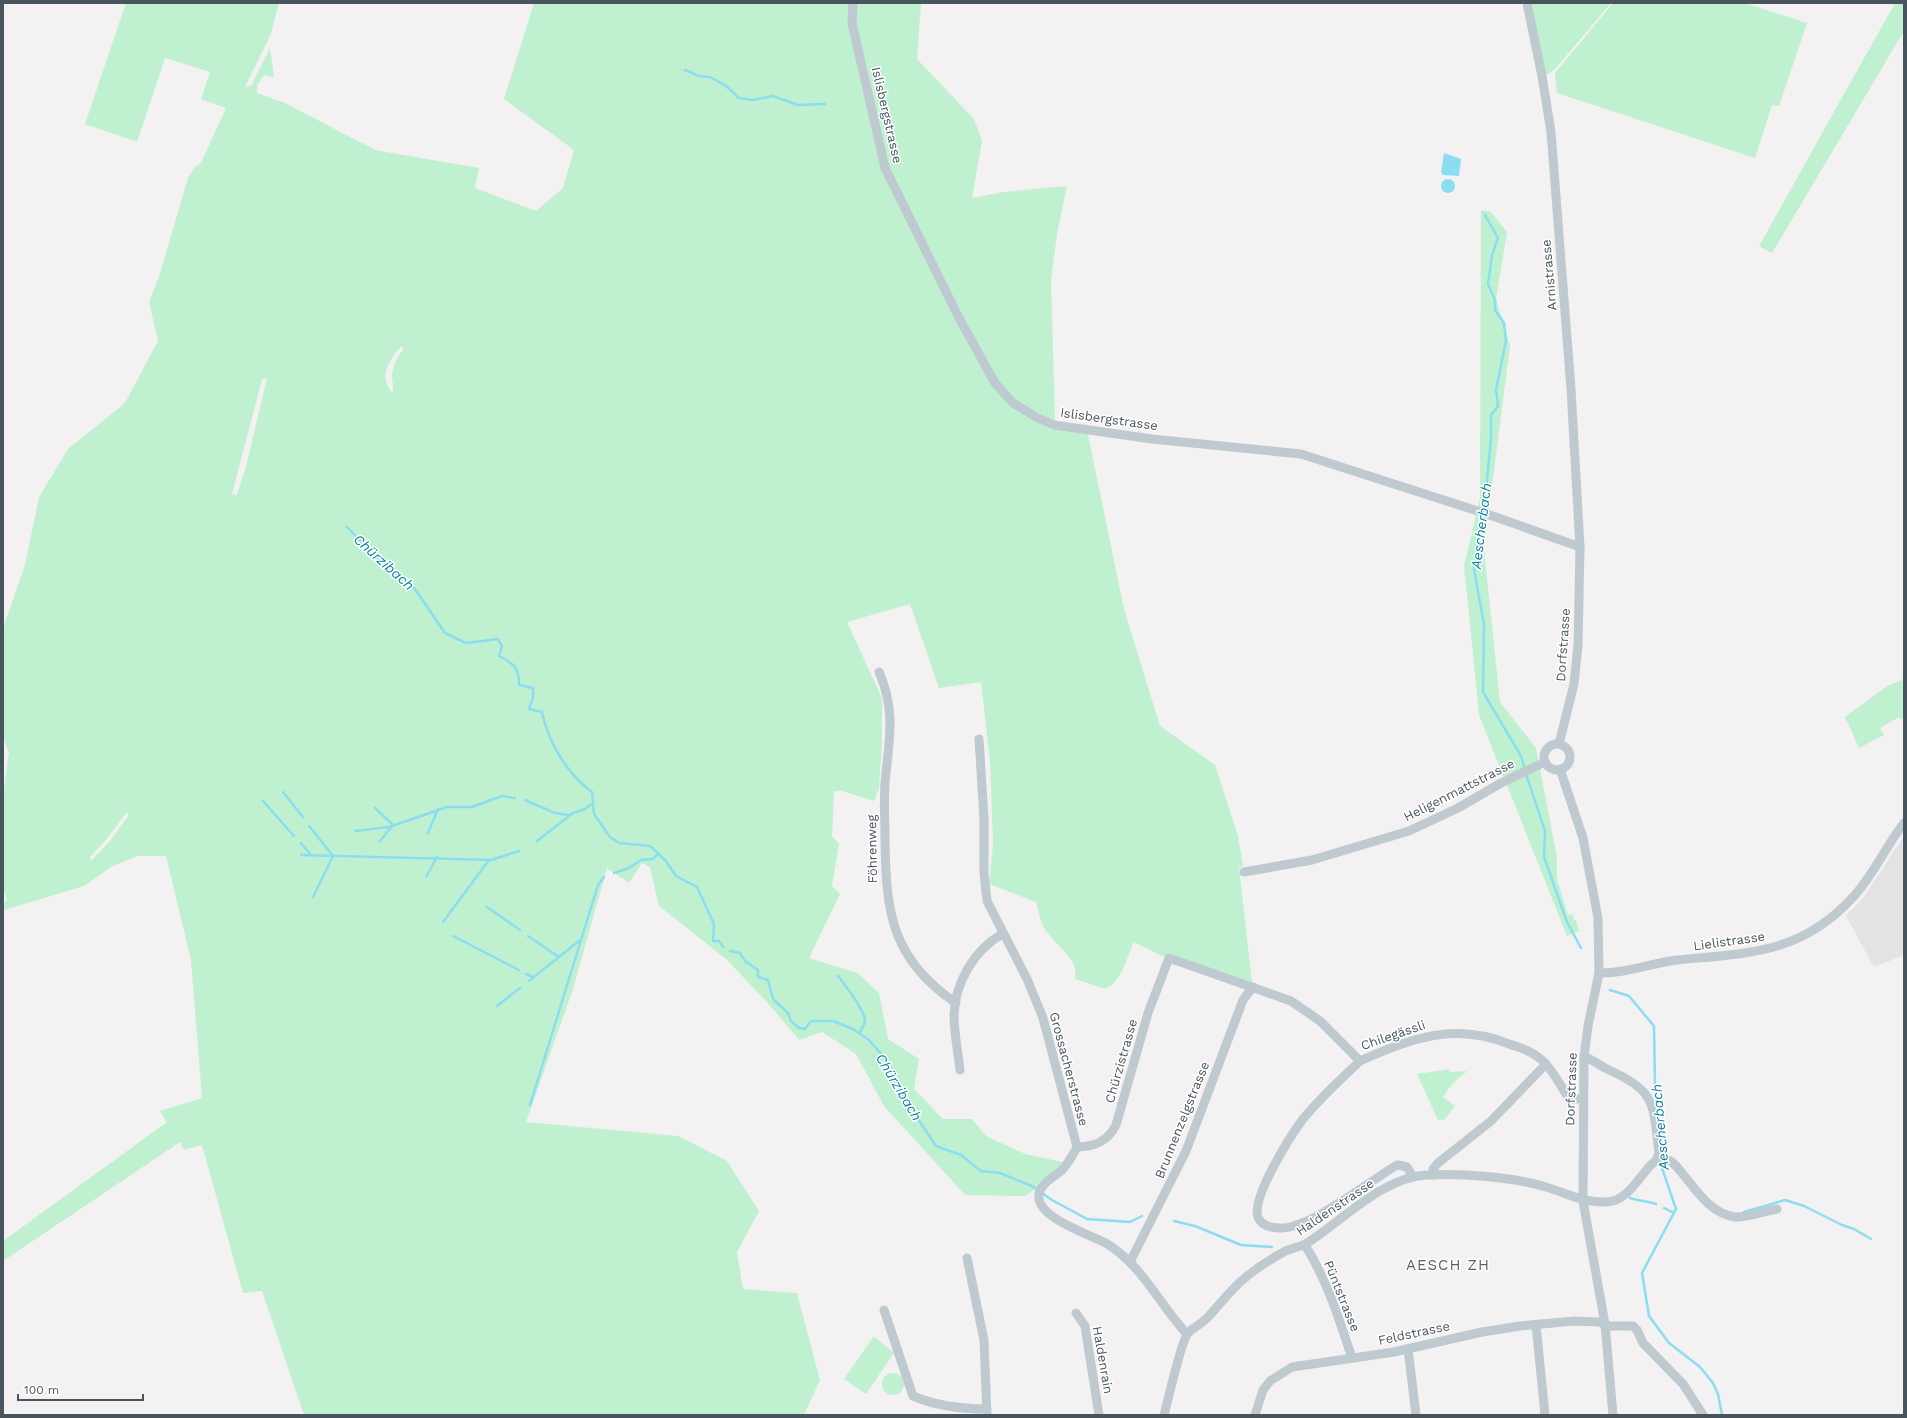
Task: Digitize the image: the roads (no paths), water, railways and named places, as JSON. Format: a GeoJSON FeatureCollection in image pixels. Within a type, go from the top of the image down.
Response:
{"type":"FeatureCollection","features":[{"type":"Feature","properties":{"kind":"street","name":"Islisbergstrasse"},"geometry":{"type":"LineString","coordinates":[[853,3],[852,23],[885,168],[963,324],[995,383],[1013,403],[1036,417],[1054,425],[1152,439],[1301,454],[1486,514],[1580,547]]}},
{"type":"Feature","properties":{"kind":"street","name":"Arnistrasse"},"geometry":{"type":"LineString","coordinates":[[1527,3],[1551,132],[1571,389],[1580,547]]}},
{"type":"Feature","properties":{"kind":"street","name":"Dorfstrasse"},"geometry":{"type":"LineString","coordinates":[[1560,744],[1574,684],[1579,622],[1580,547]]}},
{"type":"Feature","properties":{"kind":"street","name":"Föhrenweg"},"geometry":{"type":"LineString","coordinates":[[879,672],[886,689],[890,714],[891,734],[884,803],[885,882],[889,909],[896,931],[909,956],[924,977],[941,993],[956,1003]]}},
{"type":"Feature","properties":{"kind":"street","name":"Grossacherstrasse"},"geometry":{"type":"LineString","coordinates":[[979,740],[984,818],[984,874],[987,901],[1002,934],[1027,979],[1043,1018],[1077,1147],[1062,1170],[1047,1182],[1040,1192],[1041,1205],[1061,1222],[1104,1242],[1130,1262],[1187,1334]]}},
{"type":"Feature","properties":{"kind":"street"},"geometry":{"type":"LineString","coordinates":[[1560,744],[1567,748],[1570,756],[1567,764],[1560,769],[1553,769],[1545,762],[1546,750],[1552,745],[1560,744]]}},
{"type":"Feature","properties":{"kind":"street","name":"Heligenmattstrasse"},"geometry":{"type":"LineString","coordinates":[[1244,872],[1312,860],[1409,831],[1464,805],[1522,772],[1545,762]]}},
{"type":"Feature","properties":{"kind":"street","name":"Dorfstrasse"},"geometry":{"type":"LineString","coordinates":[[1560,769],[1583,838],[1593,884],[1598,918],[1599,973],[1588,1026],[1584,1057],[1582,1099],[1583,1201],[1605,1324],[1613,1415]]}},
{"type":"Feature","properties":{"kind":"street","name":"Lielistrasse"},"geometry":{"type":"LineString","coordinates":[[1599,973],[1613,972],[1671,961],[1759,952],[1801,937],[1827,921],[1855,895],[1904,823]]}},
{"type":"Feature","properties":{"kind":"street"},"geometry":{"type":"LineString","coordinates":[[960,1070],[954,1028],[956,1003],[960,984],[976,957],[988,943],[1002,934]]}},
{"type":"Feature","properties":{"kind":"street","name":"Chürzistrasse"},"geometry":{"type":"LineString","coordinates":[[1077,1147],[1090,1147],[1099,1143],[1111,1134],[1116,1124],[1148,1013],[1169,958]]}},
{"type":"Feature","properties":{"kind":"street","name":"Chilegässli"},"geometry":{"type":"LineString","coordinates":[[1169,958],[1275,994],[1297,1005],[1320,1021],[1360,1061],[1393,1046],[1421,1037],[1440,1034],[1478,1034],[1498,1039],[1530,1051],[1546,1064],[1568,1097],[1572,1099],[1582,1099]]}},
{"type":"Feature","properties":{"kind":"street","name":"Brunnenzelgstrasse"},"geometry":{"type":"LineString","coordinates":[[1130,1262],[1186,1151],[1243,1000],[1253,987]]}},
{"type":"Feature","properties":{"kind":"street"},"geometry":{"type":"LineString","coordinates":[[1584,1057],[1630,1079],[1641,1088],[1651,1104],[1659,1153],[1662,1159],[1676,1166],[1700,1195],[1717,1211],[1735,1217],[1777,1209]]}},
{"type":"Feature","properties":{"kind":"street"},"geometry":{"type":"LineString","coordinates":[[1360,1061],[1318,1102],[1303,1120],[1277,1158],[1261,1195],[1257,1211],[1258,1218],[1267,1226],[1280,1228],[1288,1227],[1302,1223],[1328,1209],[1398,1165],[1406,1167],[1414,1177]]}},
{"type":"Feature","properties":{"kind":"street"},"geometry":{"type":"LineString","coordinates":[[1433,1175],[1433,1168],[1438,1163],[1490,1121],[1546,1064]]}},
{"type":"Feature","properties":{"kind":"street","name":"Haldenstrasse"},"geometry":{"type":"LineString","coordinates":[[1187,1334],[1208,1317],[1246,1277],[1284,1251],[1305,1245],[1348,1213],[1389,1187],[1414,1177],[1433,1175],[1508,1179],[1546,1187],[1583,1201],[1609,1202],[1618,1200],[1632,1188],[1651,1164],[1662,1159]]}},
{"type":"Feature","properties":{"kind":"street","name":"Püntstrasse"},"geometry":{"type":"LineString","coordinates":[[1305,1245],[1313,1258],[1332,1300],[1352,1358]]}},
{"type":"Feature","properties":{"kind":"street"},"geometry":{"type":"LineString","coordinates":[[884,1310],[913,1396],[924,1401],[987,1412],[984,1340],[967,1258]]}},
{"type":"Feature","properties":{"kind":"street","name":"Haldenrain"},"geometry":{"type":"LineString","coordinates":[[1076,1313],[1085,1326],[1099,1415]]}},
{"type":"Feature","properties":{"kind":"street","name":"Feldstrasse"},"geometry":{"type":"LineString","coordinates":[[1255,1415],[1263,1390],[1270,1381],[1285,1370],[1292,1367],[1408,1349],[1482,1332],[1520,1326],[1574,1321],[1599,1322],[1610,1326],[1633,1326],[1644,1343],[1683,1384],[1703,1415]]}},
{"type":"Feature","properties":{"kind":"street"},"geometry":{"type":"LineString","coordinates":[[1536,1325],[1545,1415]]}},
{"type":"Feature","properties":{"kind":"street"},"geometry":{"type":"LineString","coordinates":[[1164,1415],[1187,1334]]}},
{"type":"Feature","properties":{"kind":"street"},"geometry":{"type":"LineString","coordinates":[[1408,1349],[1416,1415]]}},
{"type":"Feature","properties":{"kind":"water"},"geometry":{"type":"Polygon","coordinates":[[[1444,153],[1461,159],[1459,176],[1443,175],[1441,173],[1444,153]]]}},
{"type":"Feature","properties":{"kind":"water"},"geometry":{"type":"Polygon","coordinates":[[[1445,179],[1451,179],[1455,183],[1455,189],[1451,193],[1445,193],[1441,189],[1441,183],[1445,179]]]}},
{"type":"Feature","properties":{"kind":"waterway"},"geometry":{"type":"LineString","coordinates":[[685,70],[699,76],[710,77],[725,85],[739,98],[753,100],[773,96],[798,105],[825,104]]}},
{"type":"Feature","properties":{"kind":"waterway","name":"Aescherbach"},"geometry":{"type":"LineString","coordinates":[[1484,510],[1491,439],[1491,415],[1498,406],[1496,390],[1506,341],[1504,323],[1495,310],[1495,300],[1488,284],[1492,255],[1498,238],[1485,215]]}},
{"type":"Feature","properties":{"kind":"waterway","name":"Aescherbach"},"geometry":{"type":"LineString","coordinates":[[1483,515],[1474,570],[1484,624],[1483,692],[1521,756],[1525,769]]}},
{"type":"Feature","properties":{"kind":"waterway","name":"Chürzibach"},"geometry":{"type":"LineString","coordinates":[[347,527],[373,554],[415,589],[445,633],[466,643],[498,639],[502,646],[499,656],[515,667],[518,674],[519,685],[533,688],[533,698],[529,709],[542,712],[554,746],[574,776],[592,792],[594,814],[610,837],[619,843],[650,846],[665,860],[676,876],[697,887],[714,924],[713,941],[719,941],[723,947]]}},
{"type":"Feature","properties":{"kind":"waterway","name":"Aescherbach"},"geometry":{"type":"LineString","coordinates":[[1526,774],[1545,831],[1544,857],[1567,922],[1581,948]]}},
{"type":"Feature","properties":{"kind":"waterway"},"geometry":{"type":"LineString","coordinates":[[283,792],[303,817]]}},
{"type":"Feature","properties":{"kind":"waterway"},"geometry":{"type":"LineString","coordinates":[[355,831],[389,827],[447,807],[472,807],[502,796],[515,798]]}},
{"type":"Feature","properties":{"kind":"waterway"},"geometry":{"type":"LineString","coordinates":[[525,800],[555,813],[569,815]]}},
{"type":"Feature","properties":{"kind":"waterway"},"geometry":{"type":"LineString","coordinates":[[263,801],[294,836]]}},
{"type":"Feature","properties":{"kind":"waterway"},"geometry":{"type":"LineString","coordinates":[[537,841],[573,813],[585,809],[593,803]]}},
{"type":"Feature","properties":{"kind":"waterway"},"geometry":{"type":"LineString","coordinates":[[375,808],[393,825],[380,841]]}},
{"type":"Feature","properties":{"kind":"waterway"},"geometry":{"type":"LineString","coordinates":[[428,833],[438,809]]}},
{"type":"Feature","properties":{"kind":"waterway"},"geometry":{"type":"LineString","coordinates":[[309,826],[333,856],[313,897]]}},
{"type":"Feature","properties":{"kind":"waterway"},"geometry":{"type":"LineString","coordinates":[[301,843],[311,855]]}},
{"type":"Feature","properties":{"kind":"waterway"},"geometry":{"type":"LineString","coordinates":[[301,855],[491,860],[519,851]]}},
{"type":"Feature","properties":{"kind":"waterway"},"geometry":{"type":"LineString","coordinates":[[614,873],[629,868],[641,860],[653,859],[658,854]]}},
{"type":"Feature","properties":{"kind":"waterway"},"geometry":{"type":"LineString","coordinates":[[426,877],[437,857]]}},
{"type":"Feature","properties":{"kind":"waterway"},"geometry":{"type":"LineString","coordinates":[[443,922],[489,860]]}},
{"type":"Feature","properties":{"kind":"waterway"},"geometry":{"type":"LineString","coordinates":[[530,1105],[598,885],[604,877]]}},
{"type":"Feature","properties":{"kind":"waterway"},"geometry":{"type":"LineString","coordinates":[[487,907],[520,930]]}},
{"type":"Feature","properties":{"kind":"waterway"},"geometry":{"type":"LineString","coordinates":[[453,936],[519,970]]}},
{"type":"Feature","properties":{"kind":"waterway"},"geometry":{"type":"LineString","coordinates":[[528,936],[559,957]]}},
{"type":"Feature","properties":{"kind":"waterway"},"geometry":{"type":"LineString","coordinates":[[529,981],[580,940]]}},
{"type":"Feature","properties":{"kind":"waterway","name":"Chürzibach"},"geometry":{"type":"LineString","coordinates":[[730,951],[740,953],[745,961],[758,970],[758,977],[768,980],[773,999],[788,1013],[791,1021],[799,1028],[805,1029],[811,1021],[833,1021],[853,1029],[869,1040],[883,1056],[900,1092],[936,1146],[961,1155],[981,1171],[1000,1173],[1032,1186],[1038,1190]]}},
{"type":"Feature","properties":{"kind":"waterway"},"geometry":{"type":"LineString","coordinates":[[526,974],[533,977]]}},
{"type":"Feature","properties":{"kind":"waterway"},"geometry":{"type":"LineString","coordinates":[[838,976],[862,1011],[865,1023],[859,1033]]}},
{"type":"Feature","properties":{"kind":"waterway"},"geometry":{"type":"LineString","coordinates":[[497,1006],[520,988]]}},
{"type":"Feature","properties":{"kind":"waterway","name":"Aescherbach"},"geometry":{"type":"LineString","coordinates":[[1610,990],[1629,996],[1654,1026],[1655,1086],[1658,1115]]}},
{"type":"Feature","properties":{"kind":"waterway","name":"Aescherbach"},"geometry":{"type":"LineString","coordinates":[[1662,1161],[1662,1168],[1676,1209],[1642,1273],[1649,1316],[1669,1343],[1700,1367],[1713,1383],[1718,1394],[1722,1415]]}},
{"type":"Feature","properties":{"kind":"waterway","name":"Chürzibach"},"geometry":{"type":"LineString","coordinates":[[1042,1193],[1087,1219],[1130,1222],[1142,1216]]}},
{"type":"Feature","properties":{"kind":"waterway","name":"Chürzibach"},"geometry":{"type":"LineString","coordinates":[[1630,1198],[1656,1204]]}},
{"type":"Feature","properties":{"kind":"waterway"},"geometry":{"type":"LineString","coordinates":[[1744,1212],[1785,1200],[1804,1206],[1842,1225],[1854,1229],[1871,1239]]}},
{"type":"Feature","properties":{"kind":"waterway","name":"Chürzibach"},"geometry":{"type":"LineString","coordinates":[[1664,1208],[1674,1213]]}},
{"type":"Feature","properties":{"kind":"waterway","name":"Chürzibach"},"geometry":{"type":"LineString","coordinates":[[1174,1221],[1195,1226],[1241,1245],[1272,1247]]}},
{"type":"Feature","properties":{"kind":"district","name":"AESCH ZH"},"geometry":{"type":"Point","coordinates":[1448,1265]}}]}
